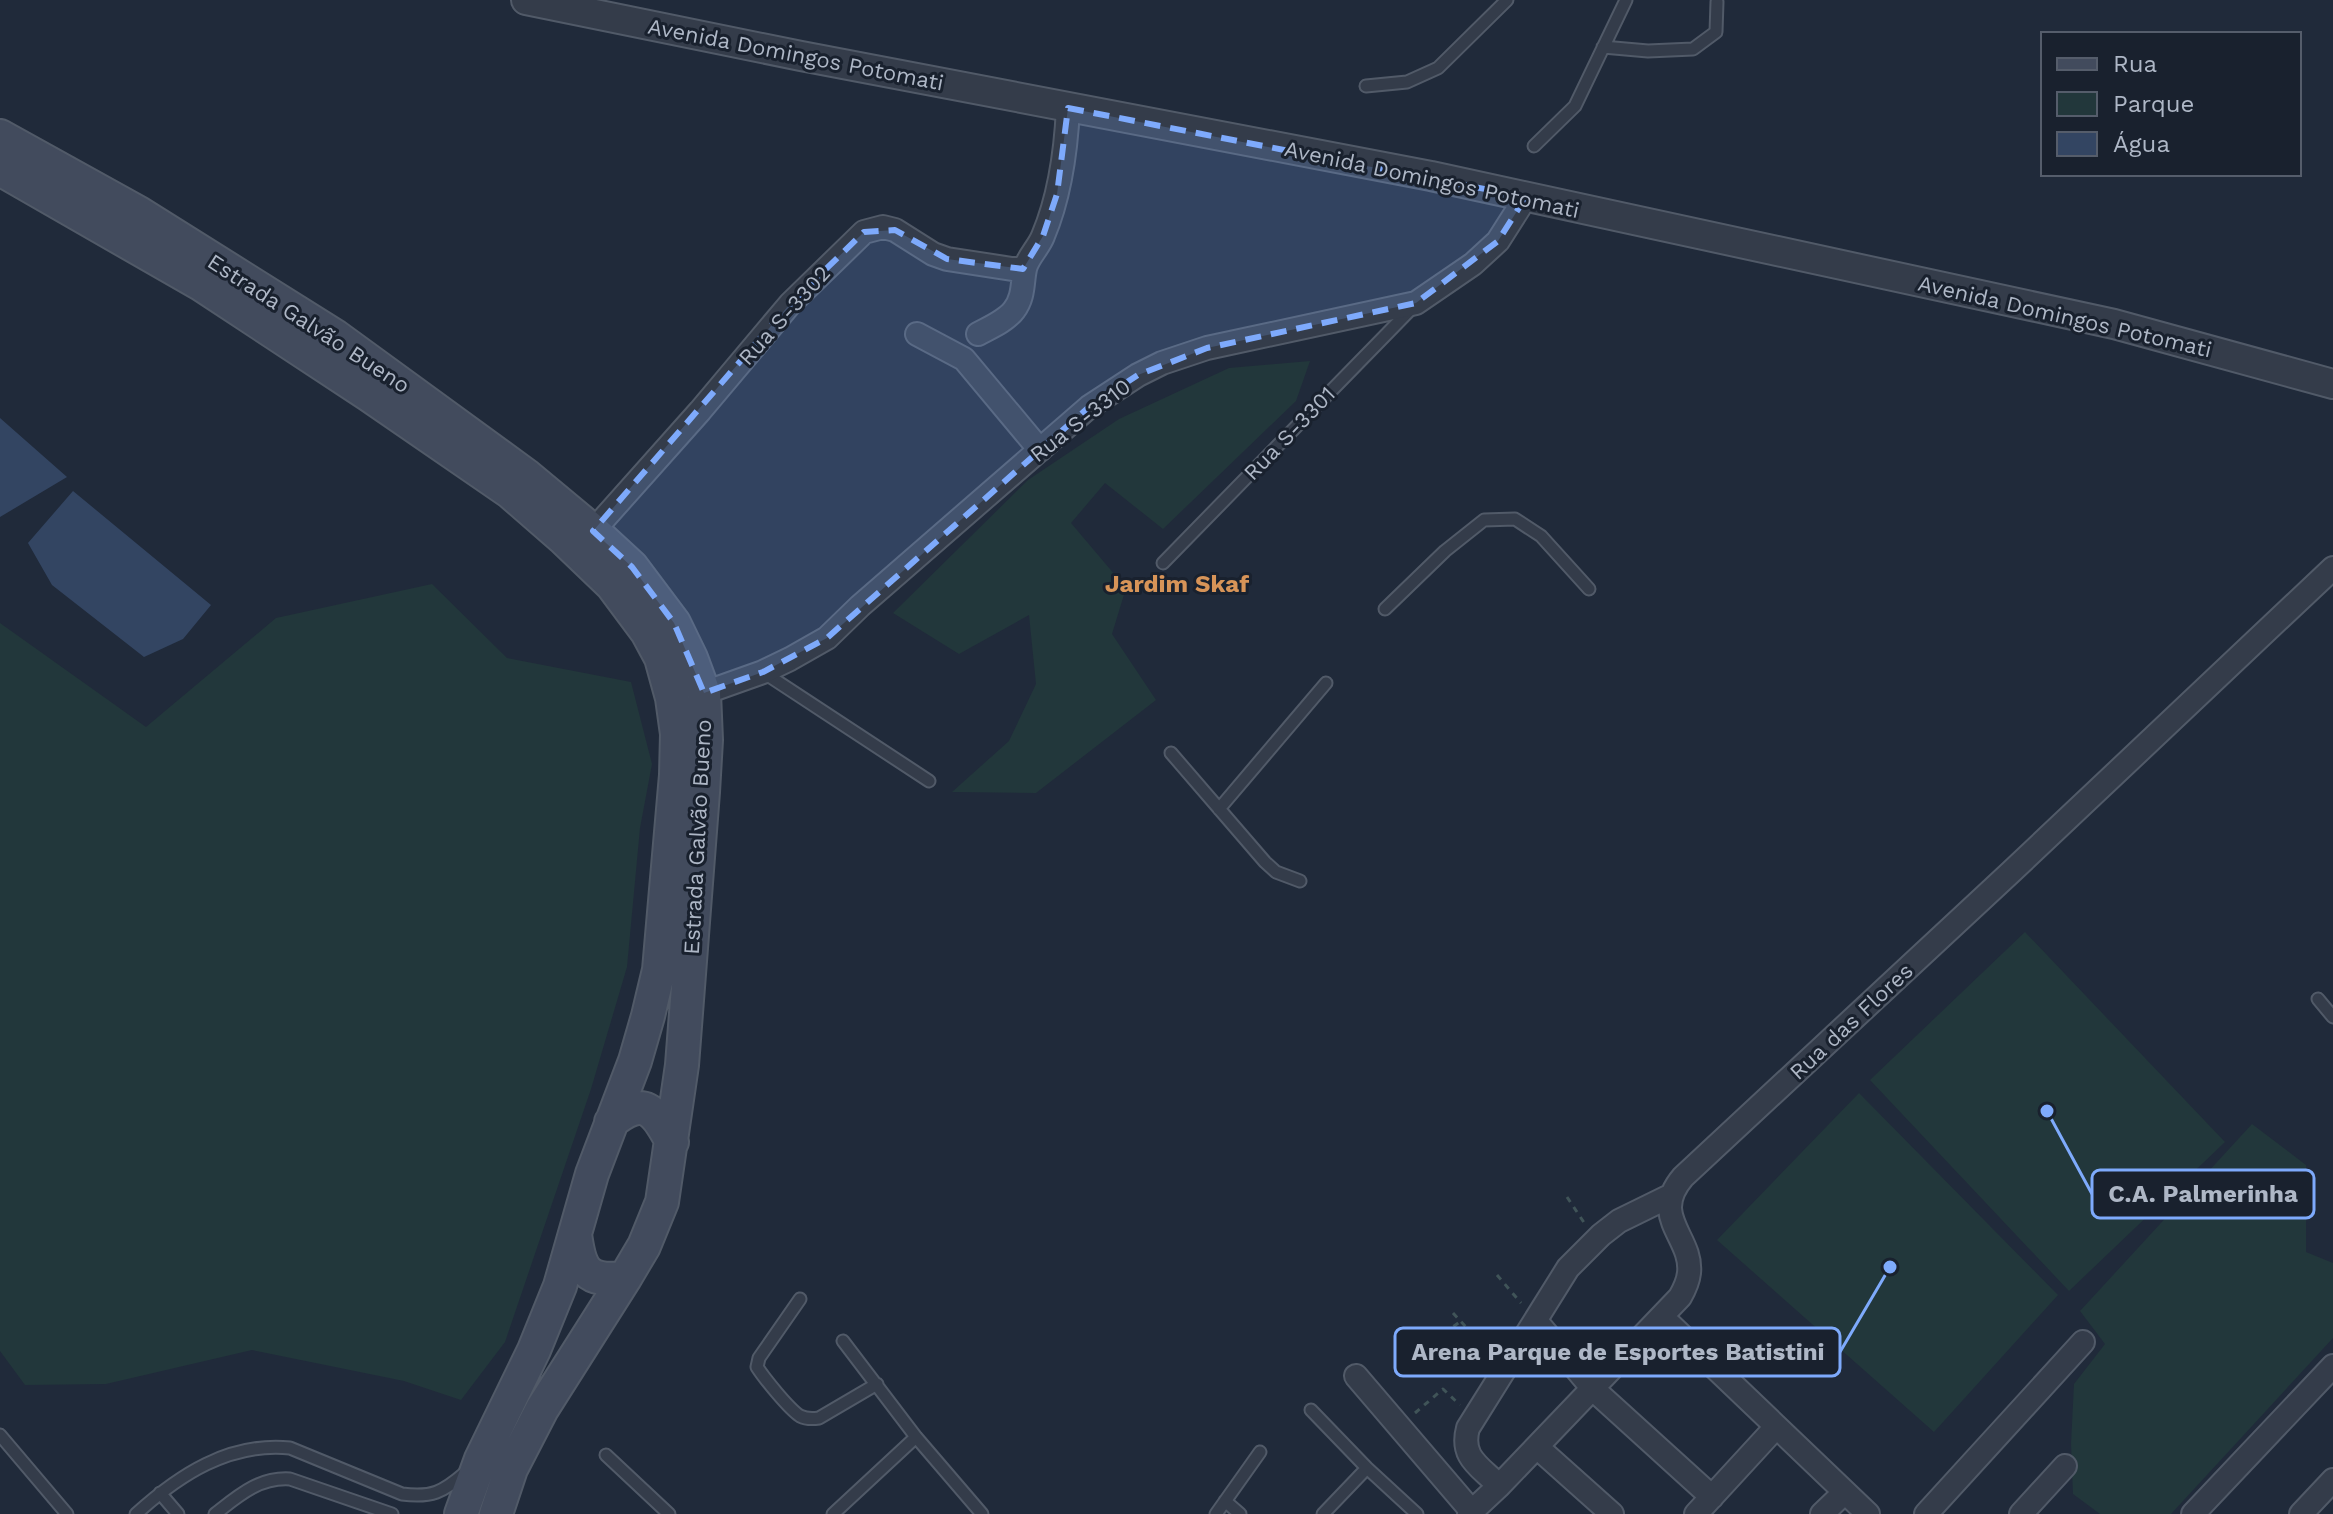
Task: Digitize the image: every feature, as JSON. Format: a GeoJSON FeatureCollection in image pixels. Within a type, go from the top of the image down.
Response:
{"type":"FeatureCollection","features":[{"type":"Feature","properties":{"kind":"main road","name":"Estrada Galvão Bueno"},"geometry":{"type":"LineString","coordinates":[[0,136],[139,213],[335,336],[527,476],[632,567],[674,623],[704,693],[706,740],[703,792],[682,1065],[662,1202],[644,1246],[542,1409],[511,1469],[496,1514]]}},
{"type":"Feature","properties":{"kind":"main road","name":"Estrada Galvão Bueno"},"geometry":{"type":"LineString","coordinates":[[0,169],[202,285],[510,492],[612,585],[647,632],[661,658],[672,698],[677,734],[672,837],[659,970],[635,1061],[592,1174],[560,1286],[534,1350],[481,1459],[461,1514]]}},
{"type":"Feature","properties":{"kind":"main road"},"geometry":{"type":"LineString","coordinates":[[611,1122],[623,1113],[641,1107],[658,1116],[672,1142]]}},
{"type":"Feature","properties":{"kind":"main road"},"geometry":{"type":"LineString","coordinates":[[575,1234],[578,1255],[591,1275],[600,1279],[625,1278]]}},
{"type":"Feature","properties":{"kind":"street","name":"Avenida Domingos Potomati"},"geometry":{"type":"LineString","coordinates":[[526,0],[1068,108],[1416,173],[2114,324],[2333,384]]}},
{"type":"Feature","properties":{"kind":"street"},"geometry":{"type":"LineString","coordinates":[[978,334],[1014,312],[1024,286],[1025,266],[1043,236],[1057,194],[1068,108]]}},
{"type":"Feature","properties":{"kind":"street","name":"Rua S-3310"},"geometry":{"type":"LineString","coordinates":[[704,693],[763,672],[827,638],[1089,407],[1138,375],[1162,363],[1207,348],[1416,303],[1473,264],[1498,241],[1526,197]]}},
{"type":"Feature","properties":{"kind":"street","name":"Rua S-3302"},"geometry":{"type":"LineString","coordinates":[[593,531],[790,304],[864,232],[883,227],[895,230],[933,254],[965,263],[1012,269],[1025,266]]}},
{"type":"Feature","properties":{"kind":"street"},"geometry":{"type":"LineString","coordinates":[[917,334],[964,359],[1040,450]]}},
{"type":"Feature","properties":{"kind":"street","name":"Rua das Flores"},"geometry":{"type":"LineString","coordinates":[[1672,1195],[1683,1177],[2333,568]]}},
{"type":"Feature","properties":{"kind":"street"},"geometry":{"type":"LineString","coordinates":[[1356,1376],[1471,1513],[1499,1486],[1537,1447],[1680,1297],[1690,1272],[1671,1217],[1672,1195],[1633,1213],[1596,1240],[1568,1268],[1468,1428],[1466,1449],[1499,1486]]}},
{"type":"Feature","properties":{"kind":"street"},"geometry":{"type":"LineString","coordinates":[[1662,1317],[1868,1514]]}},
{"type":"Feature","properties":{"kind":"street"},"geometry":{"type":"LineString","coordinates":[[1536,1321],[1593,1389],[1704,1506],[1776,1427]]}},
{"type":"Feature","properties":{"kind":"street"},"geometry":{"type":"LineString","coordinates":[[1926,1514],[2083,1342]]}},
{"type":"Feature","properties":{"kind":"street"},"geometry":{"type":"LineString","coordinates":[[2193,1514],[2333,1366]]}},
{"type":"Feature","properties":{"kind":"street"},"geometry":{"type":"LineString","coordinates":[[1537,1447],[1612,1514]]}},
{"type":"Feature","properties":{"kind":"street"},"geometry":{"type":"LineString","coordinates":[[2021,1514],[2065,1466]]}},
{"type":"Feature","properties":{"kind":"street"},"geometry":{"type":"LineString","coordinates":[[2301,1514],[2333,1480]]}},
{"type":"Feature","properties":{"kind":"street"},"geometry":{"type":"LineString","coordinates":[[1822,1514],[1845,1492]]}},
{"type":"Feature","properties":{"kind":"lane"},"geometry":{"type":"LineString","coordinates":[[1366,86],[1407,82],[1438,68],[1507,0]]}},
{"type":"Feature","properties":{"kind":"lane"},"geometry":{"type":"LineString","coordinates":[[1534,146],[1575,106],[1626,0]]}},
{"type":"Feature","properties":{"kind":"lane"},"geometry":{"type":"LineString","coordinates":[[1603,47],[1648,51],[1693,49],[1716,32],[1717,2]]}},
{"type":"Feature","properties":{"kind":"lane","name":"Rua S-3301"},"geometry":{"type":"LineString","coordinates":[[1163,563],[1416,303]]}},
{"type":"Feature","properties":{"kind":"lane"},"geometry":{"type":"LineString","coordinates":[[1385,609],[1445,551],[1484,520],[1515,519],[1541,536],[1589,589]]}},
{"type":"Feature","properties":{"kind":"lane"},"geometry":{"type":"LineString","coordinates":[[763,672],[929,781]]}},
{"type":"Feature","properties":{"kind":"lane"},"geometry":{"type":"LineString","coordinates":[[1219,809],[1326,683]]}},
{"type":"Feature","properties":{"kind":"lane"},"geometry":{"type":"LineString","coordinates":[[1171,753],[1276,872],[1300,881]]}},
{"type":"Feature","properties":{"kind":"lane"},"geometry":{"type":"LineString","coordinates":[[2318,999],[2333,1017]]}},
{"type":"Feature","properties":{"kind":"lane"},"geometry":{"type":"LineString","coordinates":[[800,1299],[759,1358],[757,1367],[762,1376],[800,1416],[811,1419],[819,1418],[877,1384]]}},
{"type":"Feature","properties":{"kind":"lane"},"geometry":{"type":"LineString","coordinates":[[843,1341],[916,1437],[982,1514]]}},
{"type":"Feature","properties":{"kind":"lane"},"geometry":{"type":"LineString","coordinates":[[1311,1410],[1417,1514]]}},
{"type":"Feature","properties":{"kind":"lane"},"geometry":{"type":"LineString","coordinates":[[0,1435],[67,1514]]}},
{"type":"Feature","properties":{"kind":"lane"},"geometry":{"type":"LineString","coordinates":[[833,1514],[916,1437]]}},
{"type":"Feature","properties":{"kind":"lane"},"geometry":{"type":"LineString","coordinates":[[136,1514],[160,1493],[205,1463],[239,1450],[273,1446],[290,1448],[402,1494],[419,1496],[444,1490],[481,1459]]}},
{"type":"Feature","properties":{"kind":"lane"},"geometry":{"type":"LineString","coordinates":[[1216,1514],[1260,1452]]}},
{"type":"Feature","properties":{"kind":"lane"},"geometry":{"type":"LineString","coordinates":[[606,1455],[669,1514]]}},
{"type":"Feature","properties":{"kind":"lane"},"geometry":{"type":"LineString","coordinates":[[1323,1514],[1367,1468]]}},
{"type":"Feature","properties":{"kind":"lane"},"geometry":{"type":"LineString","coordinates":[[215,1514],[261,1482],[275,1478],[290,1479],[392,1514]]}},
{"type":"Feature","properties":{"kind":"lane"},"geometry":{"type":"LineString","coordinates":[[160,1493],[178,1514]]}},
{"type":"Feature","properties":{"kind":"lane"},"geometry":{"type":"LineString","coordinates":[[1225,1501],[1240,1514]]}},
{"type":"Feature","properties":{"kind":"path"},"geometry":{"type":"LineString","coordinates":[[1567,1197],[1596,1240]]}},
{"type":"Feature","properties":{"kind":"path"},"geometry":{"type":"LineString","coordinates":[[1497,1275],[1536,1321]]}},
{"type":"Feature","properties":{"kind":"path"},"geometry":{"type":"LineString","coordinates":[[1453,1313],[1506,1369]]}},
{"type":"Feature","properties":{"kind":"path"},"geometry":{"type":"LineString","coordinates":[[1405,1362],[1461,1321]]}},
{"type":"Feature","properties":{"kind":"path"},"geometry":{"type":"LineString","coordinates":[[1399,1427],[1443,1389],[1474,1419]]}},
{"type":"Feature","properties":{"kind":"highlighted area"},"geometry":{"type":"Polygon","coordinates":[[[1068,108],[1526,197],[1498,241],[1416,303],[1207,348],[1138,375],[1089,407],[827,638],[763,672],[704,693],[674,623],[632,567],[593,531],[790,304],[864,232],[895,230],[947,259],[1023,269],[1043,236],[1057,194],[1068,108]]]}},
{"type":"Feature","properties":{"kind":"green space"},"geometry":{"type":"Polygon","coordinates":[[[1310,361],[1296,401],[1163,529],[1105,483],[1071,523],[1126,588],[1112,634],[1156,700],[1036,793],[952,792],[1009,741],[1036,684],[1029,615],[959,654],[893,613],[1028,480],[1119,419],[1229,368],[1310,361]]]}},
{"type":"Feature","properties":{"kind":"green space"},"geometry":{"type":"Polygon","coordinates":[[[432,584],[507,658],[631,682],[652,764],[640,828],[627,967],[591,1089],[505,1342],[461,1400],[404,1381],[252,1350],[106,1384],[25,1385],[0,1351],[0,623],[146,727],[276,618],[432,584]]]}},
{"type":"Feature","properties":{"kind":"green space"},"geometry":{"type":"Polygon","coordinates":[[[2025,932],[2225,1142],[2069,1291],[1870,1080],[2025,932]]]}},
{"type":"Feature","properties":{"kind":"green space"},"geometry":{"type":"Polygon","coordinates":[[[1859,1093],[2058,1295],[1934,1432],[1717,1240],[1859,1093]]]}},
{"type":"Feature","properties":{"kind":"green space"},"geometry":{"type":"Polygon","coordinates":[[[2252,1124],[2306,1165],[2306,1252],[2333,1263],[2333,1338],[2171,1514],[2100,1514],[2073,1494],[2071,1444],[2074,1384],[2105,1344],[2080,1311],[2252,1124]]]}},
{"type":"Feature","properties":{"kind":"water"},"geometry":{"type":"Polygon","coordinates":[[[0,418],[67,477],[0,517],[0,418]]]}},
{"type":"Feature","properties":{"kind":"water"},"geometry":{"type":"Polygon","coordinates":[[[73,491],[211,605],[183,639],[144,657],[52,585],[28,543],[73,491]]]}},
{"type":"Feature","properties":{"kind":"place","name":"C.A. Palmerinha"},"geometry":{"type":"Point","coordinates":[2047,1111]}},
{"type":"Feature","properties":{"kind":"place","name":"Arena Parque de Esportes Batistini"},"geometry":{"type":"Point","coordinates":[1890,1267]}},
{"type":"Feature","properties":{"kind":"district","name":"Jardim Skaf"},"geometry":{"type":"Point","coordinates":[1177,584]}}]}
